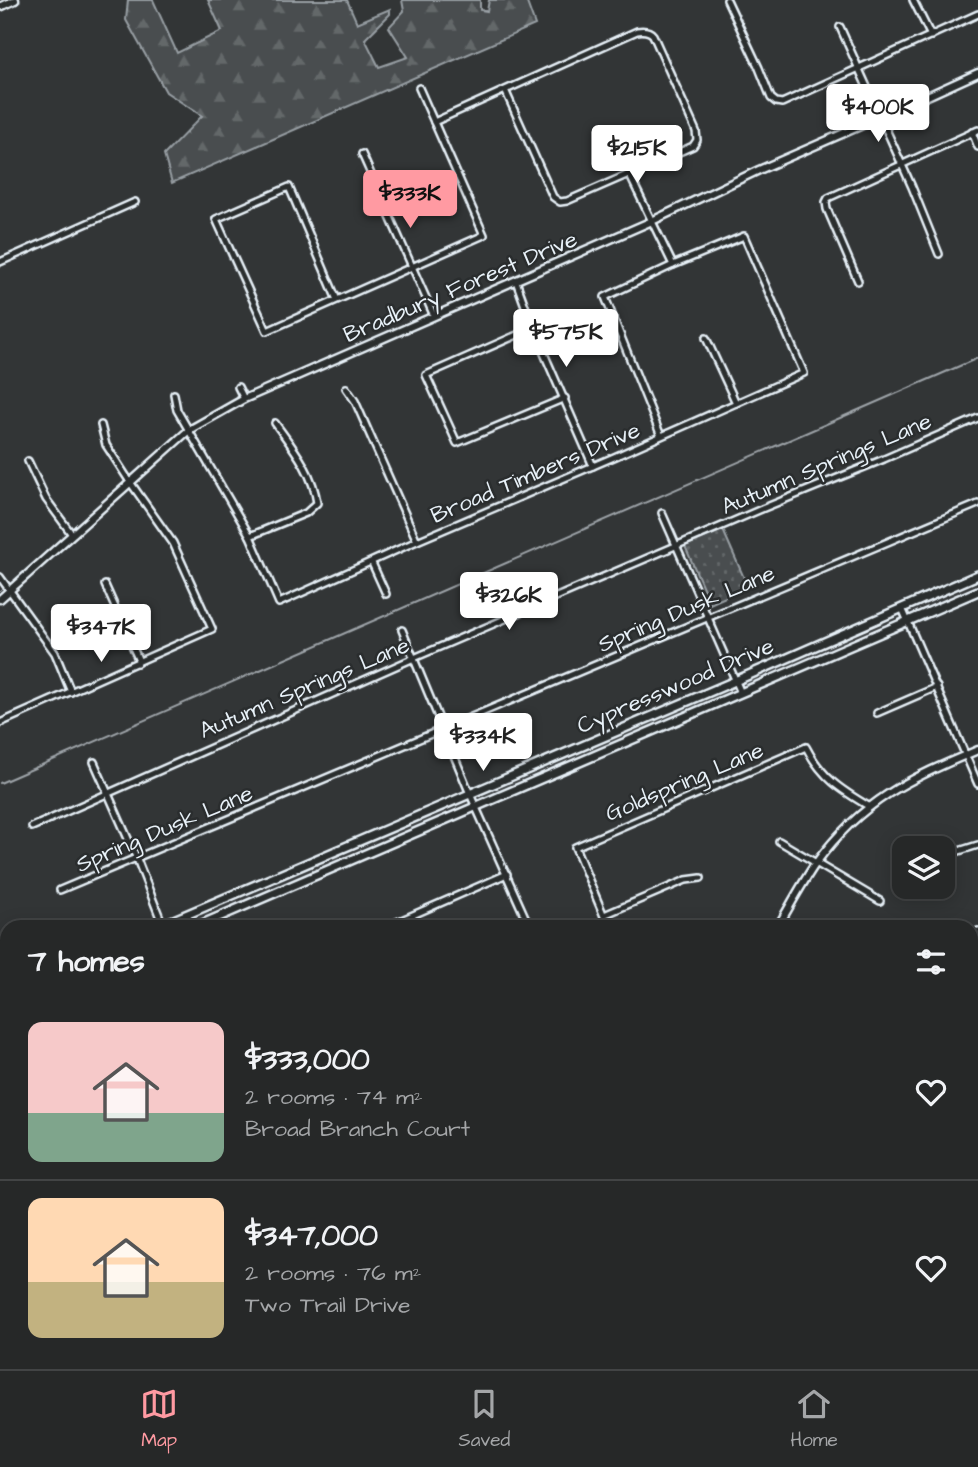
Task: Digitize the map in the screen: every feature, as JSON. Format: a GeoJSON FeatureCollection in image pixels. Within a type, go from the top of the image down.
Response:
{"type":"FeatureCollection","features":[{"type":"Feature","properties":{"kind":"main road","name":"Cypresswood Drive"},"geometry":{"type":"LineString","coordinates":[[177,920],[978,575]]}},
{"type":"Feature","properties":{"kind":"main road","name":"Cypresswood Drive"},"geometry":{"type":"LineString","coordinates":[[212,920],[978,591]]}},
{"type":"Feature","properties":{"kind":"main road"},"geometry":{"type":"LineString","coordinates":[[603,737],[609,750]]}},
{"type":"Feature","properties":{"kind":"main road"},"geometry":{"type":"LineString","coordinates":[[313,862],[318,874]]}},
{"type":"Feature","properties":{"kind":"street"},"geometry":{"type":"LineString","coordinates":[[0,6],[15,0]]}},
{"type":"Feature","properties":{"kind":"street"},"geometry":{"type":"LineString","coordinates":[[727,0],[771,99],[782,103],[978,14]]}},
{"type":"Feature","properties":{"kind":"street"},"geometry":{"type":"LineString","coordinates":[[913,0],[931,36]]}},
{"type":"Feature","properties":{"kind":"street"},"geometry":{"type":"LineString","coordinates":[[840,27],[939,254]]}},
{"type":"Feature","properties":{"kind":"street"},"geometry":{"type":"LineString","coordinates":[[434,122],[505,90],[637,32],[647,31],[659,47],[696,131],[697,140],[693,146],[568,201],[559,202],[553,198],[505,90]]}},
{"type":"Feature","properties":{"kind":"street","name":"Bradbury Forest Drive"},"geometry":{"type":"LineString","coordinates":[[0,599],[189,430],[244,399],[652,221],[759,170],[978,74]]}},
{"type":"Feature","properties":{"kind":"street"},"geometry":{"type":"LineString","coordinates":[[338,300],[289,187],[216,219],[267,331],[338,300],[484,235],[419,88]]}},
{"type":"Feature","properties":{"kind":"street"},"geometry":{"type":"LineString","coordinates":[[608,130],[673,265],[605,297],[661,436]]}},
{"type":"Feature","properties":{"kind":"street"},"geometry":{"type":"LineString","coordinates":[[858,281],[827,209],[826,202],[831,196],[975,131],[978,147]]}},
{"type":"Feature","properties":{"kind":"street"},"geometry":{"type":"LineString","coordinates":[[362,154],[433,316]]}},
{"type":"Feature","properties":{"kind":"street"},"geometry":{"type":"LineString","coordinates":[[0,262],[135,202]]}},
{"type":"Feature","properties":{"kind":"street","name":"Broad Timbers Drive"},"geometry":{"type":"LineString","coordinates":[[250,536],[279,603],[804,373],[744,236],[673,265]]}},
{"type":"Feature","properties":{"kind":"street"},"geometry":{"type":"LineString","coordinates":[[516,281],[533,328],[593,466]]}},
{"type":"Feature","properties":{"kind":"street"},"geometry":{"type":"LineString","coordinates":[[533,328],[426,375],[457,443],[565,398]]}},
{"type":"Feature","properties":{"kind":"street"},"geometry":{"type":"LineString","coordinates":[[706,338],[736,402]]}},
{"type":"Feature","properties":{"kind":"street"},"geometry":{"type":"LineString","coordinates":[[238,387],[244,399]]}},
{"type":"Feature","properties":{"kind":"street"},"geometry":{"type":"LineString","coordinates":[[346,388],[355,401],[417,541]]}},
{"type":"Feature","properties":{"kind":"street"},"geometry":{"type":"LineString","coordinates":[[174,394],[177,410],[250,536],[306,513],[317,503],[315,490],[302,460],[275,423]]}},
{"type":"Feature","properties":{"kind":"street","name":"Autumn Springs Lane"},"geometry":{"type":"LineString","coordinates":[[32,827],[414,658],[978,418]]}},
{"type":"Feature","properties":{"kind":"street"},"geometry":{"type":"LineString","coordinates":[[0,723],[212,629],[173,542],[106,445],[101,425]]}},
{"type":"Feature","properties":{"kind":"street"},"geometry":{"type":"LineString","coordinates":[[28,461],[46,499],[71,533],[74,533]]}},
{"type":"Feature","properties":{"kind":"street","name":"Spring Dusk Lane"},"geometry":{"type":"LineString","coordinates":[[60,890],[978,504]]}},
{"type":"Feature","properties":{"kind":"street"},"geometry":{"type":"LineString","coordinates":[[662,513],[741,693]]}},
{"type":"Feature","properties":{"kind":"street"},"geometry":{"type":"LineString","coordinates":[[372,563],[386,594]]}},
{"type":"Feature","properties":{"kind":"street"},"geometry":{"type":"LineString","coordinates":[[0,577],[55,653],[71,692]]}},
{"type":"Feature","properties":{"kind":"street"},"geometry":{"type":"LineString","coordinates":[[105,585],[139,661],[137,663]]}},
{"type":"Feature","properties":{"kind":"street"},"geometry":{"type":"LineString","coordinates":[[902,608],[978,785]]}},
{"type":"Feature","properties":{"kind":"street"},"geometry":{"type":"LineString","coordinates":[[402,630],[470,794],[527,920]]}},
{"type":"Feature","properties":{"kind":"street"},"geometry":{"type":"LineString","coordinates":[[877,713],[937,687]]}},
{"type":"Feature","properties":{"kind":"street","name":"Goldspring Lane"},"geometry":{"type":"LineString","coordinates":[[604,915],[575,847],[806,747],[831,782],[870,807]]}},
{"type":"Feature","properties":{"kind":"street"},"geometry":{"type":"LineString","coordinates":[[782,920],[816,863],[842,832],[870,807],[910,780],[978,750]]}},
{"type":"Feature","properties":{"kind":"street"},"geometry":{"type":"LineString","coordinates":[[94,762],[136,859],[158,920]]}},
{"type":"Feature","properties":{"kind":"street"},"geometry":{"type":"LineString","coordinates":[[779,841],[880,901]]}},
{"type":"Feature","properties":{"kind":"street"},"geometry":{"type":"LineString","coordinates":[[955,852],[978,845]]}},
{"type":"Feature","properties":{"kind":"street"},"geometry":{"type":"LineString","coordinates":[[401,920],[507,874]]}},
{"type":"Feature","properties":{"kind":"street"},"geometry":{"type":"LineString","coordinates":[[606,920],[604,915],[686,880],[701,878]]}},
{"type":"Feature","properties":{"kind":"green space"},"geometry":{"type":"Polygon","coordinates":[[[128,0],[153,0],[177,53],[222,31],[208,0],[347,0],[357,23],[390,9],[390,14],[365,39],[379,67],[408,57],[389,27],[404,11],[402,0],[480,0],[480,10],[487,11],[489,0],[526,0],[535,25],[172,183],[164,155],[202,116],[166,92],[126,20],[128,0]]]}},
{"type":"Feature","properties":{"kind":"green space"},"geometry":{"type":"Polygon","coordinates":[[[723,530],[748,587],[710,604],[685,546],[723,530]]]}},
{"type":"Feature","properties":{"kind":"waterway"},"geometry":{"type":"LineString","coordinates":[[0,783],[978,358]]}}]}
